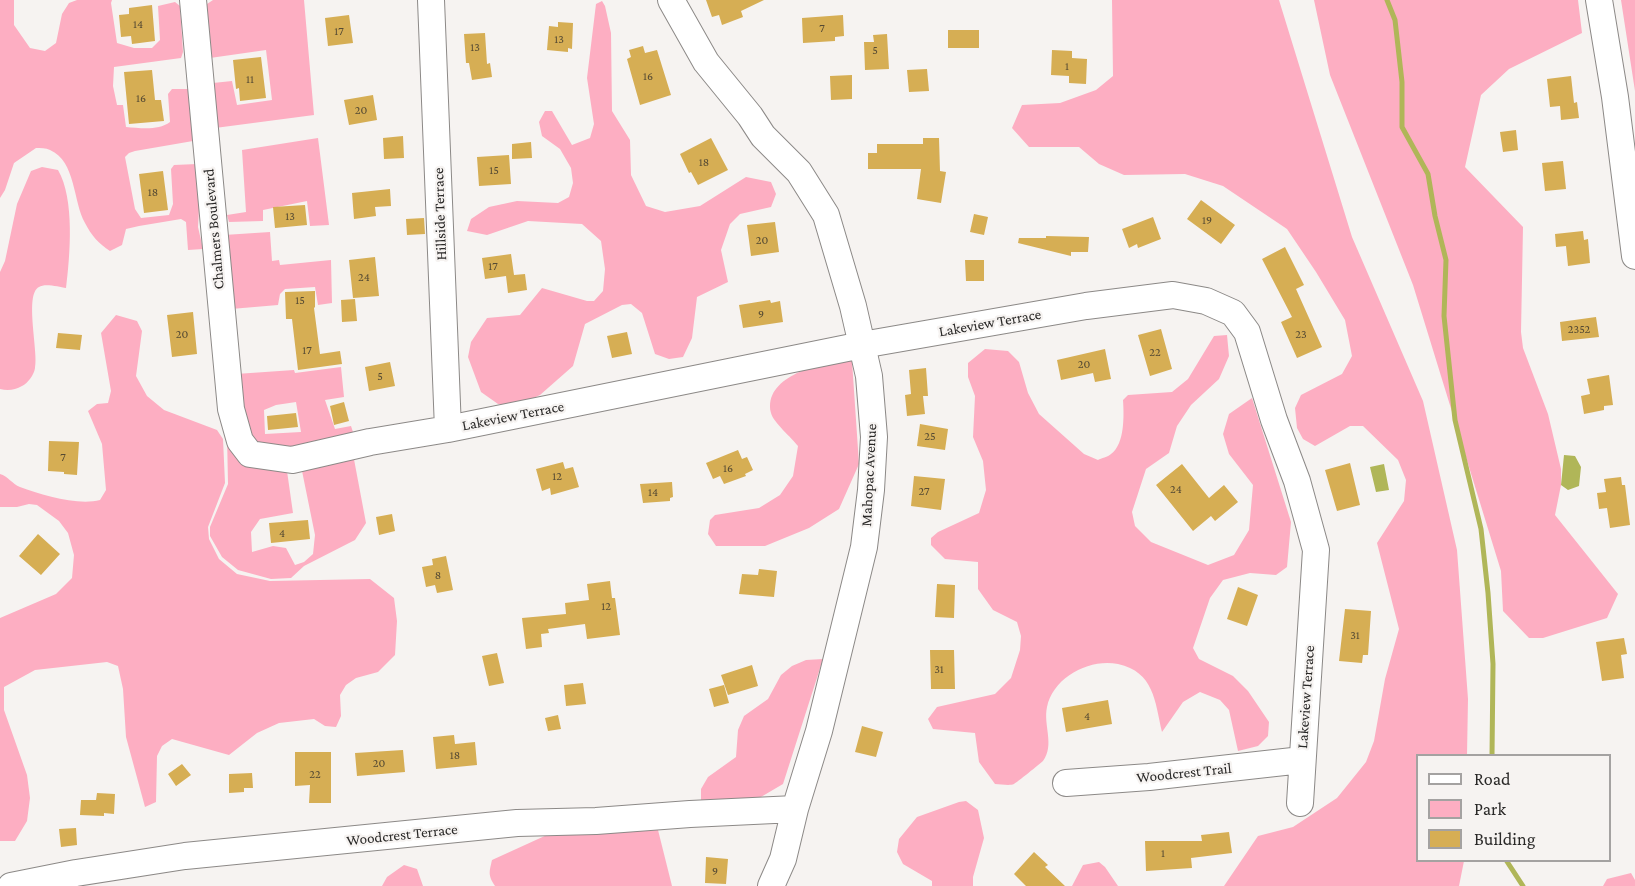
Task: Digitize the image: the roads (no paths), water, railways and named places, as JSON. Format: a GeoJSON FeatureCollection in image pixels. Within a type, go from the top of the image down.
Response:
{"type":"FeatureCollection","features":[{"type":"Feature","properties":{"kind":"street","name":"Chalmers Boulevard"},"geometry":{"type":"LineString","coordinates":[[193,0],[231,409],[240,441],[250,454]]}},
{"type":"Feature","properties":{"kind":"street","name":"Hillside Terrace"},"geometry":{"type":"LineString","coordinates":[[431,0],[448,429]]}},
{"type":"Feature","properties":{"kind":"street","name":"Mahopac Avenue"},"geometry":{"type":"LineString","coordinates":[[671,0],[706,62],[750,116],[763,136],[799,172],[826,215],[854,306],[869,376],[874,437],[871,490],[864,547],[819,731],[795,809],[783,859],[771,886]]}},
{"type":"Feature","properties":{"kind":"street"},"geometry":{"type":"LineString","coordinates":[[1599,0],[1615,97],[1635,256]]}},
{"type":"Feature","properties":{"kind":"street","name":"Lakeview Terrace"},"geometry":{"type":"LineString","coordinates":[[250,454],[292,460],[370,442],[448,429],[862,345],[1086,306],[1173,295],[1206,301],[1233,313],[1247,332],[1274,420],[1297,481],[1316,550],[1300,803]]}},
{"type":"Feature","properties":{"kind":"street","name":"Woodcrest Trail"},"geometry":{"type":"LineString","coordinates":[[1066,783],[1149,777],[1302,760]]}},
{"type":"Feature","properties":{"kind":"street","name":"Woodcrest Terrace"},"geometry":{"type":"LineString","coordinates":[[11,886],[185,856],[517,823],[596,821],[795,809]]}},
{"type":"Feature","properties":{"kind":"waterway"},"geometry":{"type":"LineString","coordinates":[[1387,0],[1395,20],[1402,82],[1402,127],[1428,174],[1446,260],[1444,316],[1455,420],[1481,529],[1488,593],[1493,664],[1492,754]]}},
{"type":"Feature","properties":{"kind":"waterway"},"geometry":{"type":"LineString","coordinates":[[1507,862],[1523,886]]}}]}
